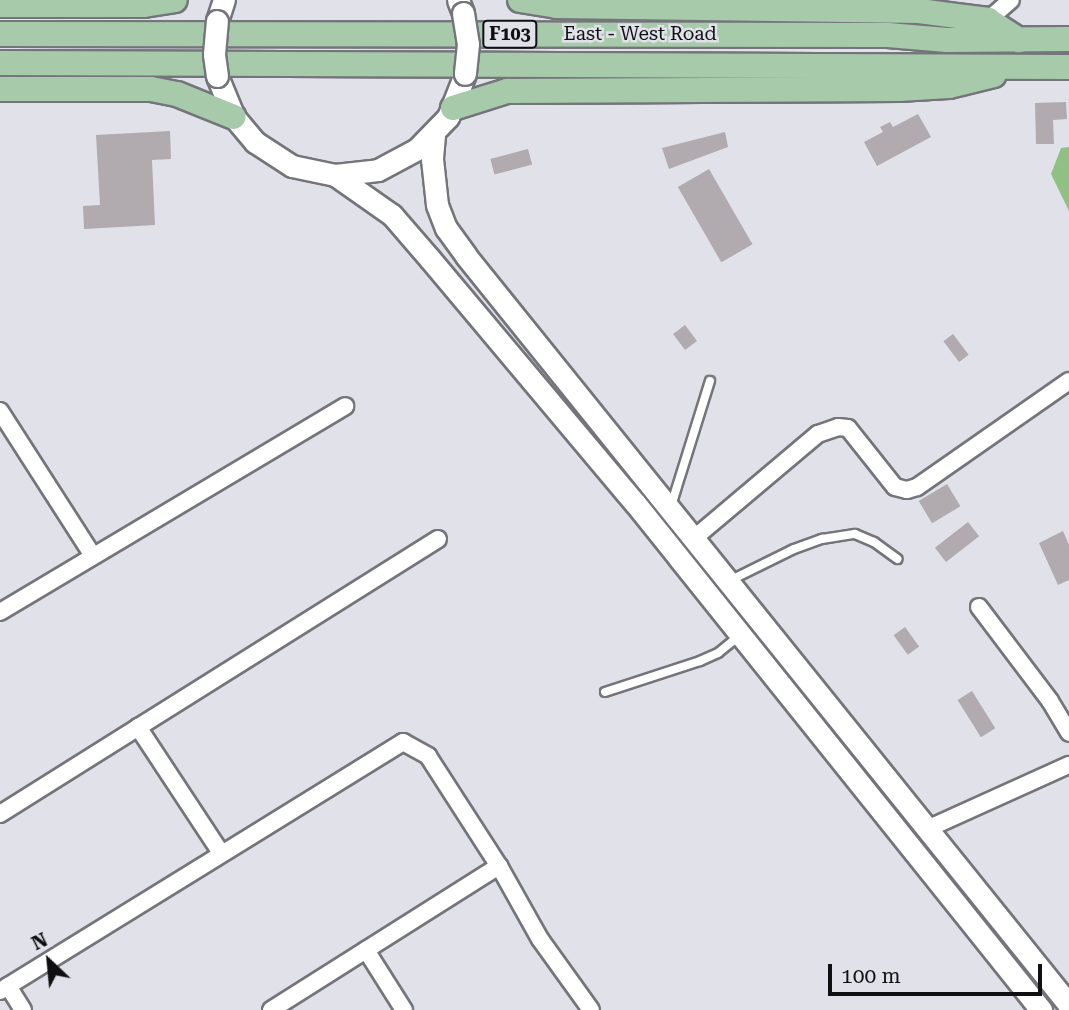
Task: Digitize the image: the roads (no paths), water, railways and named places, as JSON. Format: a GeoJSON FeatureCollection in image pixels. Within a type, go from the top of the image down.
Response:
{"type":"FeatureCollection","features":[{"type":"Feature","properties":{"kind":"main road"},"geometry":{"type":"LineString","coordinates":[[0,5],[144,5],[175,0]]}},
{"type":"Feature","properties":{"kind":"main road"},"geometry":{"type":"LineString","coordinates":[[224,0],[214,54],[217,76],[234,117],[255,142],[272,155],[302,170],[334,175],[356,174],[389,166],[408,156],[434,135],[453,108],[465,74],[468,44],[460,7]]}},
{"type":"Feature","properties":{"kind":"main road"},"geometry":{"type":"LineString","coordinates":[[520,0],[556,6],[947,7],[988,20],[1019,40]]}},
{"type":"Feature","properties":{"kind":"main road","name":"East - West Road"},"geometry":{"type":"LineString","coordinates":[[0,34],[888,35],[947,40],[1069,39]]}},
{"type":"Feature","properties":{"kind":"main road","name":"East - West Road"},"geometry":{"type":"LineString","coordinates":[[0,62],[1069,67]]}},
{"type":"Feature","properties":{"kind":"main road"},"geometry":{"type":"LineString","coordinates":[[453,108],[507,91],[551,89],[899,89],[949,86],[982,79],[1015,67]]}},
{"type":"Feature","properties":{"kind":"main road"},"geometry":{"type":"LineString","coordinates":[[0,89],[151,89],[177,94],[234,117]]}},
{"type":"Feature","properties":{"kind":"main road"},"geometry":{"type":"LineString","coordinates":[[434,135],[432,159],[438,205],[446,228],[669,512],[1069,1005]]}},
{"type":"Feature","properties":{"kind":"main road"},"geometry":{"type":"LineString","coordinates":[[334,175],[392,215],[620,485],[1041,1010]]}},
{"type":"Feature","properties":{"kind":"street"},"geometry":{"type":"LineString","coordinates":[[988,20],[1011,0]]}},
{"type":"Feature","properties":{"kind":"street"},"geometry":{"type":"LineString","coordinates":[[692,540],[818,434],[838,427],[848,428],[895,486],[907,491],[917,487],[1069,381]]}},
{"type":"Feature","properties":{"kind":"street"},"geometry":{"type":"LineString","coordinates":[[0,612],[345,406]]}},
{"type":"Feature","properties":{"kind":"street"},"geometry":{"type":"LineString","coordinates":[[0,411],[93,556]]}},
{"type":"Feature","properties":{"kind":"street"},"geometry":{"type":"LineString","coordinates":[[0,814],[438,539]]}},
{"type":"Feature","properties":{"kind":"street"},"geometry":{"type":"LineString","coordinates":[[979,607],[1050,701],[1069,733]]}},
{"type":"Feature","properties":{"kind":"street"},"geometry":{"type":"LineString","coordinates":[[138,727],[220,853]]}},
{"type":"Feature","properties":{"kind":"street"},"geometry":{"type":"LineString","coordinates":[[23,1010],[4,988],[403,742],[428,756],[499,866],[540,939],[591,1010]]}},
{"type":"Feature","properties":{"kind":"street"},"geometry":{"type":"LineString","coordinates":[[927,830],[1069,765]]}},
{"type":"Feature","properties":{"kind":"street"},"geometry":{"type":"LineString","coordinates":[[271,1010],[499,866]]}},
{"type":"Feature","properties":{"kind":"street"},"geometry":{"type":"LineString","coordinates":[[366,950],[404,1010]]}},
{"type":"Feature","properties":{"kind":"lane"},"geometry":{"type":"LineString","coordinates":[[669,512],[710,381]]}},
{"type":"Feature","properties":{"kind":"lane"},"geometry":{"type":"LineString","coordinates":[[726,582],[822,539],[855,534],[874,542],[897,559]]}},
{"type":"Feature","properties":{"kind":"lane"},"geometry":{"type":"LineString","coordinates":[[605,692],[700,661],[718,653],[740,635]]}}]}
